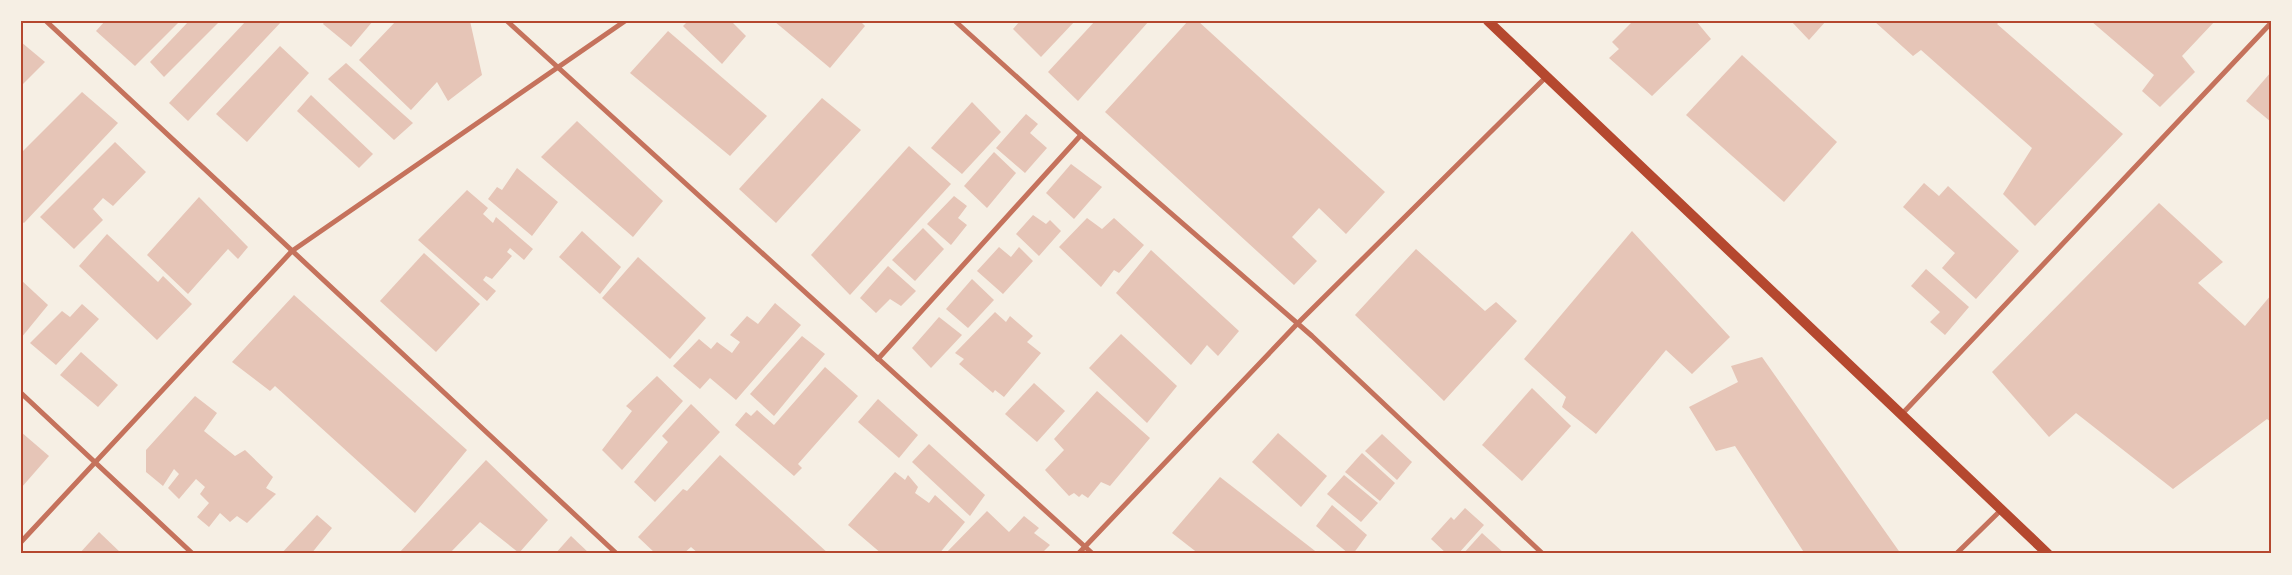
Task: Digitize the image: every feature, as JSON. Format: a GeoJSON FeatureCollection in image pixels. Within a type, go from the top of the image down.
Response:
{"type":"FeatureCollection","features":[{"type":"Feature","properties":{"kind":"main road"},"geometry":{"type":"LineString","coordinates":[[1488,21],[2048,554]]}},
{"type":"Feature","properties":{"kind":"street"},"geometry":{"type":"LineString","coordinates":[[46,21],[617,554]]}},
{"type":"Feature","properties":{"kind":"street"},"geometry":{"type":"LineString","coordinates":[[507,21],[1093,554]]}},
{"type":"Feature","properties":{"kind":"street"},"geometry":{"type":"LineString","coordinates":[[21,542],[292,251],[625,21]]}},
{"type":"Feature","properties":{"kind":"street"},"geometry":{"type":"LineString","coordinates":[[955,21],[1081,136],[1297,324],[1544,554]]}},
{"type":"Feature","properties":{"kind":"street"},"geometry":{"type":"LineString","coordinates":[[1902,414],[2271,23]]}},
{"type":"Feature","properties":{"kind":"street"},"geometry":{"type":"LineString","coordinates":[[1078,554],[1297,324],[1546,77]]}},
{"type":"Feature","properties":{"kind":"street"},"geometry":{"type":"LineString","coordinates":[[878,359],[1081,136]]}},
{"type":"Feature","properties":{"kind":"street"},"geometry":{"type":"LineString","coordinates":[[21,393],[193,554]]}},
{"type":"Feature","properties":{"kind":"street"},"geometry":{"type":"LineString","coordinates":[[1956,554],[2002,509]]}},
{"type":"Feature","properties":{"kind":"building"},"geometry":{"type":"Polygon","coordinates":[[[105,21],[180,21],[135,66],[96,31],[105,21]]]}},
{"type":"Feature","properties":{"kind":"building"},"geometry":{"type":"Polygon","coordinates":[[[189,21],[220,21],[164,77],[150,62],[189,21]]]}},
{"type":"Feature","properties":{"kind":"building"},"geometry":{"type":"Polygon","coordinates":[[[246,21],[282,21],[188,121],[169,103],[246,21]]]}},
{"type":"Feature","properties":{"kind":"building"},"geometry":{"type":"Polygon","coordinates":[[[325,21],[373,21],[351,47],[323,24],[325,21]]]}},
{"type":"Feature","properties":{"kind":"building"},"geometry":{"type":"Polygon","coordinates":[[[396,21],[470,21],[482,75],[448,101],[437,82],[411,110],[359,60],[396,21]]]}},
{"type":"Feature","properties":{"kind":"building"},"geometry":{"type":"Polygon","coordinates":[[[688,21],[731,21],[746,36],[722,64],[683,26],[688,21]]]}},
{"type":"Feature","properties":{"kind":"building"},"geometry":{"type":"Polygon","coordinates":[[[774,21],[860,21],[865,26],[830,68],[774,21]]]}},
{"type":"Feature","properties":{"kind":"building"},"geometry":{"type":"Polygon","coordinates":[[[1020,21],[1075,21],[1041,57],[1013,29],[1020,21]]]}},
{"type":"Feature","properties":{"kind":"building"},"geometry":{"type":"Polygon","coordinates":[[[1095,21],[1149,21],[1078,101],[1048,72],[1095,21]]]}},
{"type":"Feature","properties":{"kind":"building"},"geometry":{"type":"Polygon","coordinates":[[[1188,21],[1198,21],[1385,192],[1346,234],[1319,208],[1292,237],[1317,261],[1294,285],[1105,112],[1188,21]]]}},
{"type":"Feature","properties":{"kind":"building"},"geometry":{"type":"Polygon","coordinates":[[[1633,21],[1696,21],[1711,39],[1652,96],[1609,58],[1619,49],[1612,42],[1633,21]]]}},
{"type":"Feature","properties":{"kind":"building"},"geometry":{"type":"Polygon","coordinates":[[[1791,21],[1826,21],[1809,40],[1791,21]]]}},
{"type":"Feature","properties":{"kind":"building"},"geometry":{"type":"Polygon","coordinates":[[[1874,21],[2000,21],[1997,24],[2123,134],[2035,226],[2003,194],[2032,148],[1921,50],[1913,56],[1874,21]]]}},
{"type":"Feature","properties":{"kind":"building"},"geometry":{"type":"Polygon","coordinates":[[[2091,21],[2215,21],[2182,56],[2195,72],[2160,107],[2142,91],[2154,75],[2091,21]]]}},
{"type":"Feature","properties":{"kind":"building"},"geometry":{"type":"Polygon","coordinates":[[[668,31],[767,116],[730,156],[630,73],[668,31]]]}},
{"type":"Feature","properties":{"kind":"building"},"geometry":{"type":"Polygon","coordinates":[[[21,42],[45,62],[21,86],[21,42]]]}},
{"type":"Feature","properties":{"kind":"building"},"geometry":{"type":"Polygon","coordinates":[[[280,46],[309,73],[247,142],[216,114],[280,46]]]}},
{"type":"Feature","properties":{"kind":"building"},"geometry":{"type":"Polygon","coordinates":[[[1742,55],[1837,142],[1784,202],[1686,115],[1742,55]]]}},
{"type":"Feature","properties":{"kind":"building"},"geometry":{"type":"Polygon","coordinates":[[[346,63],[413,123],[394,140],[328,79],[346,63]]]}},
{"type":"Feature","properties":{"kind":"building"},"geometry":{"type":"Polygon","coordinates":[[[2271,72],[2271,122],[2246,101],[2271,72]]]}},
{"type":"Feature","properties":{"kind":"building"},"geometry":{"type":"Polygon","coordinates":[[[82,92],[118,123],[24,223],[21,221],[21,153],[82,92]]]}},
{"type":"Feature","properties":{"kind":"building"},"geometry":{"type":"Polygon","coordinates":[[[311,95],[373,154],[359,168],[297,111],[311,95]]]}},
{"type":"Feature","properties":{"kind":"building"},"geometry":{"type":"Polygon","coordinates":[[[822,98],[861,130],[776,223],[739,189],[822,98]]]}},
{"type":"Feature","properties":{"kind":"building"},"geometry":{"type":"Polygon","coordinates":[[[972,102],[1001,132],[962,174],[931,148],[972,102]]]}},
{"type":"Feature","properties":{"kind":"building"},"geometry":{"type":"Polygon","coordinates":[[[1026,114],[1038,124],[1030,133],[1047,148],[1025,173],[996,148],[1026,114]]]}},
{"type":"Feature","properties":{"kind":"building"},"geometry":{"type":"Polygon","coordinates":[[[577,121],[663,201],[633,237],[541,157],[577,121]]]}},
{"type":"Feature","properties":{"kind":"building"},"geometry":{"type":"Polygon","coordinates":[[[115,142],[146,172],[113,206],[103,198],[93,209],[103,220],[74,249],[40,217],[115,142]]]}},
{"type":"Feature","properties":{"kind":"building"},"geometry":{"type":"Polygon","coordinates":[[[909,146],[951,184],[850,295],[811,255],[909,146]]]}},
{"type":"Feature","properties":{"kind":"building"},"geometry":{"type":"Polygon","coordinates":[[[994,152],[1016,173],[987,208],[964,186],[994,152]]]}},
{"type":"Feature","properties":{"kind":"building"},"geometry":{"type":"Polygon","coordinates":[[[1071,164],[1102,187],[1074,219],[1046,193],[1071,164]]]}},
{"type":"Feature","properties":{"kind":"building"},"geometry":{"type":"Polygon","coordinates":[[[517,168],[558,202],[532,236],[488,199],[497,187],[502,190],[517,168]]]}},
{"type":"Feature","properties":{"kind":"building"},"geometry":{"type":"Polygon","coordinates":[[[1924,183],[1939,196],[1948,186],[2019,251],[1976,299],[1942,268],[1955,253],[1903,207],[1924,183]]]}},
{"type":"Feature","properties":{"kind":"building"},"geometry":{"type":"Polygon","coordinates":[[[467,190],[488,208],[483,214],[493,223],[496,217],[533,249],[524,260],[510,248],[507,252],[512,256],[492,279],[486,276],[483,280],[496,291],[487,301],[418,240],[467,190]]]}},
{"type":"Feature","properties":{"kind":"building"},"geometry":{"type":"Polygon","coordinates":[[[954,196],[967,206],[958,218],[967,225],[951,245],[927,224],[954,196]]]}},
{"type":"Feature","properties":{"kind":"building"},"geometry":{"type":"Polygon","coordinates":[[[199,197],[248,247],[238,259],[228,249],[188,294],[147,255],[199,197]]]}},
{"type":"Feature","properties":{"kind":"building"},"geometry":{"type":"Polygon","coordinates":[[[2159,203],[2223,262],[2198,283],[2245,326],[2271,295],[2271,422],[2267,419],[2173,489],[2076,413],[2049,437],[1992,372],[2159,203]]]}},
{"type":"Feature","properties":{"kind":"building"},"geometry":{"type":"Polygon","coordinates":[[[1033,215],[1046,224],[1050,220],[1061,231],[1039,256],[1016,234],[1033,215]]]}},
{"type":"Feature","properties":{"kind":"building"},"geometry":{"type":"Polygon","coordinates":[[[1087,218],[1102,229],[1114,218],[1144,245],[1119,273],[1114,270],[1101,287],[1059,247],[1087,218]]]}},
{"type":"Feature","properties":{"kind":"building"},"geometry":{"type":"Polygon","coordinates":[[[923,228],[944,249],[915,281],[892,260],[923,228]]]}},
{"type":"Feature","properties":{"kind":"building"},"geometry":{"type":"Polygon","coordinates":[[[582,231],[621,267],[600,294],[559,257],[582,231]]]}},
{"type":"Feature","properties":{"kind":"building"},"geometry":{"type":"Polygon","coordinates":[[[1632,231],[1730,337],[1692,374],[1666,350],[1596,434],[1562,407],[1566,397],[1524,359],[1632,231]]]}},
{"type":"Feature","properties":{"kind":"building"},"geometry":{"type":"Polygon","coordinates":[[[107,234],[158,282],[163,276],[192,304],[157,340],[79,266],[107,234]]]}},
{"type":"Feature","properties":{"kind":"building"},"geometry":{"type":"Polygon","coordinates":[[[999,247],[1011,257],[1019,247],[1033,261],[1003,294],[977,271],[999,247]]]}},
{"type":"Feature","properties":{"kind":"building"},"geometry":{"type":"Polygon","coordinates":[[[1416,249],[1485,311],[1496,302],[1517,321],[1444,401],[1355,315],[1416,249]]]}},
{"type":"Feature","properties":{"kind":"building"},"geometry":{"type":"Polygon","coordinates":[[[1151,250],[1239,331],[1218,356],[1207,345],[1191,365],[1116,293],[1151,250]]]}},
{"type":"Feature","properties":{"kind":"building"},"geometry":{"type":"Polygon","coordinates":[[[424,253],[480,304],[436,352],[380,301],[424,253]]]}},
{"type":"Feature","properties":{"kind":"building"},"geometry":{"type":"Polygon","coordinates":[[[638,257],[706,318],[670,359],[602,298],[638,257]]]}},
{"type":"Feature","properties":{"kind":"building"},"geometry":{"type":"Polygon","coordinates":[[[888,266],[916,291],[901,306],[890,299],[876,313],[860,298],[888,266]]]}},
{"type":"Feature","properties":{"kind":"building"},"geometry":{"type":"Polygon","coordinates":[[[1926,269],[1969,307],[1945,335],[1930,322],[1940,312],[1911,286],[1926,269]]]}},
{"type":"Feature","properties":{"kind":"building"},"geometry":{"type":"Polygon","coordinates":[[[972,279],[994,300],[968,328],[946,309],[972,279]]]}},
{"type":"Feature","properties":{"kind":"building"},"geometry":{"type":"Polygon","coordinates":[[[21,280],[48,305],[21,338],[21,280]]]}},
{"type":"Feature","properties":{"kind":"building"},"geometry":{"type":"Polygon","coordinates":[[[294,295],[467,450],[415,513],[275,386],[270,391],[232,362],[294,295]]]}},
{"type":"Feature","properties":{"kind":"building"},"geometry":{"type":"Polygon","coordinates":[[[775,303],[801,325],[736,400],[710,378],[700,389],[673,366],[699,339],[711,349],[717,342],[732,353],[740,342],[730,335],[747,316],[758,324],[775,303]]]}},
{"type":"Feature","properties":{"kind":"building"},"geometry":{"type":"Polygon","coordinates":[[[82,304],[99,319],[56,365],[30,343],[62,311],[70,317],[82,304]]]}},
{"type":"Feature","properties":{"kind":"building"},"geometry":{"type":"Polygon","coordinates":[[[995,312],[1006,322],[1010,316],[1033,336],[1027,342],[1041,353],[1004,397],[995,390],[993,393],[959,364],[964,359],[955,353],[995,312]]]}},
{"type":"Feature","properties":{"kind":"building"},"geometry":{"type":"Polygon","coordinates":[[[939,317],[962,335],[931,368],[912,348],[939,317]]]}},
{"type":"Feature","properties":{"kind":"building"},"geometry":{"type":"Polygon","coordinates":[[[1121,334],[1177,386],[1147,423],[1089,368],[1121,334]]]}},
{"type":"Feature","properties":{"kind":"building"},"geometry":{"type":"Polygon","coordinates":[[[802,336],[825,354],[774,416],[750,394],[802,336]]]}},
{"type":"Feature","properties":{"kind":"building"},"geometry":{"type":"Polygon","coordinates":[[[81,352],[118,385],[98,407],[60,375],[81,352]]]}},
{"type":"Feature","properties":{"kind":"building"},"geometry":{"type":"Polygon","coordinates":[[[1762,357],[1901,554],[1805,554],[1735,446],[1716,451],[1689,407],[1738,382],[1731,366],[1762,357]]]}},
{"type":"Feature","properties":{"kind":"building"},"geometry":{"type":"Polygon","coordinates":[[[825,367],[858,396],[798,464],[802,468],[794,476],[735,425],[746,412],[751,416],[757,410],[774,425],[825,367]]]}},
{"type":"Feature","properties":{"kind":"building"},"geometry":{"type":"Polygon","coordinates":[[[657,376],[683,401],[622,470],[602,450],[632,411],[626,406],[657,376]]]}},
{"type":"Feature","properties":{"kind":"building"},"geometry":{"type":"Polygon","coordinates":[[[1034,383],[1065,411],[1037,442],[1005,414],[1034,383]]]}},
{"type":"Feature","properties":{"kind":"building"},"geometry":{"type":"Polygon","coordinates":[[[1532,388],[1571,426],[1522,481],[1482,445],[1532,388]]]}},
{"type":"Feature","properties":{"kind":"building"},"geometry":{"type":"Polygon","coordinates":[[[1097,391],[1150,438],[1110,486],[1101,482],[1088,498],[1082,494],[1079,497],[1074,493],[1069,496],[1045,470],[1064,450],[1054,439],[1097,391]]]}},
{"type":"Feature","properties":{"kind":"building"},"geometry":{"type":"Polygon","coordinates":[[[195,396],[217,413],[204,431],[235,456],[245,450],[273,477],[266,488],[276,494],[247,523],[237,516],[230,522],[220,513],[209,527],[197,517],[209,503],[200,494],[205,487],[196,479],[179,499],[168,488],[179,474],[174,469],[163,486],[146,472],[146,450],[195,396]]]}},
{"type":"Feature","properties":{"kind":"building"},"geometry":{"type":"Polygon","coordinates":[[[878,399],[918,435],[899,458],[858,422],[878,399]]]}},
{"type":"Feature","properties":{"kind":"building"},"geometry":{"type":"Polygon","coordinates":[[[691,404],[720,432],[655,502],[634,482],[668,442],[662,436],[691,404]]]}},
{"type":"Feature","properties":{"kind":"building"},"geometry":{"type":"Polygon","coordinates":[[[21,432],[49,456],[21,488],[21,432]]]}},
{"type":"Feature","properties":{"kind":"building"},"geometry":{"type":"Polygon","coordinates":[[[1278,433],[1327,476],[1301,507],[1252,462],[1278,433]]]}},
{"type":"Feature","properties":{"kind":"building"},"geometry":{"type":"Polygon","coordinates":[[[1382,434],[1412,462],[1397,480],[1365,451],[1382,434]]]}},
{"type":"Feature","properties":{"kind":"building"},"geometry":{"type":"Polygon","coordinates":[[[929,444],[985,495],[970,516],[912,462],[929,444]]]}},
{"type":"Feature","properties":{"kind":"building"},"geometry":{"type":"Polygon","coordinates":[[[1362,453],[1395,483],[1380,501],[1345,472],[1362,453]]]}},
{"type":"Feature","properties":{"kind":"building"},"geometry":{"type":"Polygon","coordinates":[[[720,455],[829,554],[699,554],[691,547],[683,554],[656,554],[638,537],[683,489],[687,491],[720,455]]]}},
{"type":"Feature","properties":{"kind":"building"},"geometry":{"type":"Polygon","coordinates":[[[486,460],[548,520],[519,553],[480,522],[449,554],[398,554],[486,460]]]}},
{"type":"Feature","properties":{"kind":"building"},"geometry":{"type":"Polygon","coordinates":[[[895,472],[905,480],[908,475],[918,487],[915,493],[929,503],[935,495],[965,522],[939,554],[882,554],[848,525],[895,472]]]}},
{"type":"Feature","properties":{"kind":"building"},"geometry":{"type":"Polygon","coordinates":[[[1344,475],[1378,503],[1361,522],[1327,494],[1344,475]]]}},
{"type":"Feature","properties":{"kind":"building"},"geometry":{"type":"Polygon","coordinates":[[[1220,477],[1319,554],[1199,554],[1172,533],[1220,477]]]}},
{"type":"Feature","properties":{"kind":"building"},"geometry":{"type":"Polygon","coordinates":[[[1332,505],[1367,535],[1353,554],[1349,554],[1316,526],[1332,505]]]}},
{"type":"Feature","properties":{"kind":"building"},"geometry":{"type":"Polygon","coordinates":[[[1465,508],[1484,525],[1458,554],[1447,554],[1431,539],[1451,517],[1454,520],[1465,508]]]}},
{"type":"Feature","properties":{"kind":"building"},"geometry":{"type":"Polygon","coordinates":[[[987,511],[1009,532],[1024,516],[1039,528],[1034,533],[1050,545],[1041,554],[945,554],[987,511]]]}},
{"type":"Feature","properties":{"kind":"building"},"geometry":{"type":"Polygon","coordinates":[[[317,515],[332,528],[311,554],[281,554],[317,515]]]}},
{"type":"Feature","properties":{"kind":"building"},"geometry":{"type":"Polygon","coordinates":[[[99,532],[122,554],[79,554],[99,532]]]}},
{"type":"Feature","properties":{"kind":"building"},"geometry":{"type":"Polygon","coordinates":[[[1482,533],[1505,554],[1463,554],[1482,533]]]}},
{"type":"Feature","properties":{"kind":"building"},"geometry":{"type":"Polygon","coordinates":[[[571,536],[590,554],[555,554],[571,536]]]}}]}
